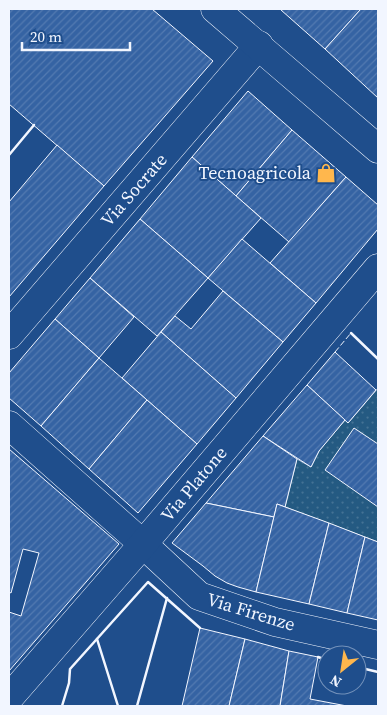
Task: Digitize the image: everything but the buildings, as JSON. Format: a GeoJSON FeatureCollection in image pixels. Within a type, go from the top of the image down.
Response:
{"type":"FeatureCollection","features":[{"type":"Feature","properties":{"kind":"street"},"geometry":{"type":"LineString","coordinates":[[216,9],[378,149]]}},
{"type":"Feature","properties":{"kind":"street","name":"Via Socrate"},"geometry":{"type":"LineString","coordinates":[[9,335],[259,45]]}},
{"type":"Feature","properties":{"kind":"street","name":"Via Platone"},"geometry":{"type":"LineString","coordinates":[[9,698],[378,268]]}},
{"type":"Feature","properties":{"kind":"street","name":"Via Firenze"},"geometry":{"type":"LineString","coordinates":[[9,425],[143,544],[198,596],[275,622],[378,645]]}},
{"type":"Feature","properties":{"kind":"shaded area"},"geometry":{"type":"Polygon","coordinates":[[[378,388],[378,542],[285,507],[297,459],[311,467],[319,451],[345,420],[349,422],[378,388]]]}},
{"type":"Feature","properties":{"kind":"fence"},"geometry":{"type":"LineString","coordinates":[[335,352],[351,333]]}},
{"type":"Feature","properties":{"kind":"wall"},"geometry":{"type":"LineString","coordinates":[[9,155],[34,125]]}},
{"type":"Feature","properties":{"kind":"wall"},"geometry":{"type":"LineString","coordinates":[[351,333],[378,359]]}},
{"type":"Feature","properties":{"kind":"wall"},"geometry":{"type":"LineString","coordinates":[[62,706],[69,683],[70,669],[148,582],[200,628]]}},
{"type":"Feature","properties":{"kind":"wall"},"geometry":{"type":"LineString","coordinates":[[137,706],[167,598]]}},
{"type":"Feature","properties":{"kind":"wall"},"geometry":{"type":"LineString","coordinates":[[97,639],[118,706]]}},
{"type":"Feature","properties":{"kind":"wall"},"geometry":{"type":"LineString","coordinates":[[367,669],[378,672]]}},
{"type":"Feature","properties":{"kind":"place","name":"Tecnoagricola"},"geometry":{"type":"Point","coordinates":[326,173]}}]}
